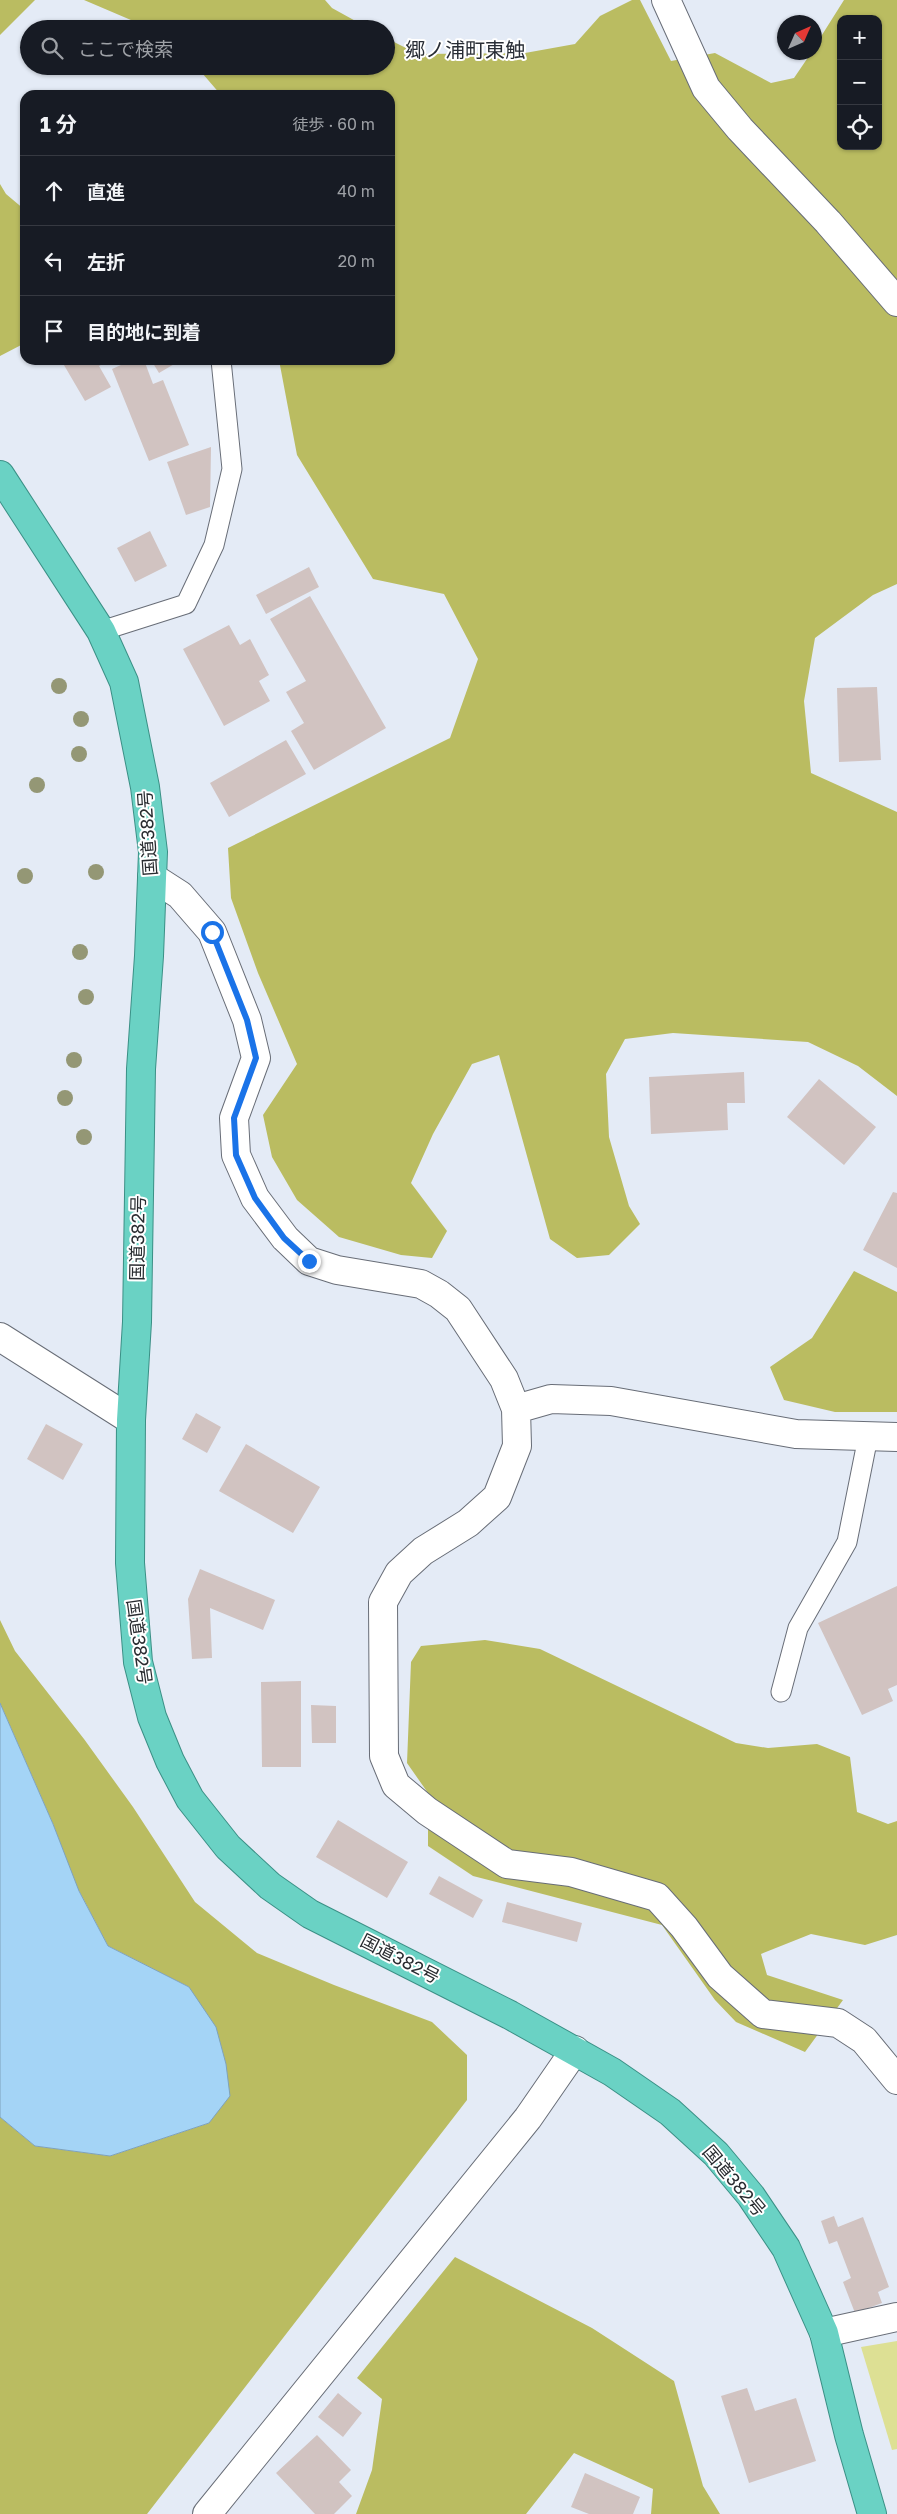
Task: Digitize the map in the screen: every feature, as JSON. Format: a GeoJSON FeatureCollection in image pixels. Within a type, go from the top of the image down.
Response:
{"type":"FeatureCollection","features":[{"type":"Feature","properties":{"kind":"highway","name":"国道382号"},"geometry":{"type":"LineString","coordinates":[[0,475],[101,631],[124,682],[145,786],[153,852],[141,1069],[137,1322],[131,1420],[130,1563],[138,1662],[152,1717],[170,1761],[190,1799],[228,1848],[270,1886],[310,1914],[575,2050],[612,2072],[670,2112],[716,2154],[751,2196],[786,2248],[824,2333],[849,2435],[872,2514]]}},
{"type":"Feature","properties":{"kind":"street"},"geometry":{"type":"LineString","coordinates":[[666,0],[706,88],[740,129],[828,222],[897,302]]}},
{"type":"Feature","properties":{"kind":"street"},"geometry":{"type":"LineString","coordinates":[[152,877],[180,895],[212,932],[247,1020],[256,1058],[234,1118],[236,1155],[255,1198],[284,1238],[309,1261],[337,1270],[421,1284],[439,1294],[458,1309],[504,1379],[516,1409],[517,1446],[497,1497],[468,1523],[423,1551],[399,1573],[383,1602],[384,1756],[396,1784],[427,1811],[507,1864],[571,1872],[658,1897],[684,1927],[720,1976],[763,2014],[838,2023],[864,2040],[893,2068]]}},
{"type":"Feature","properties":{"kind":"street"},"geometry":{"type":"LineString","coordinates":[[0,1337],[131,1420]]}},
{"type":"Feature","properties":{"kind":"street"},"geometry":{"type":"LineString","coordinates":[[516,1409],[551,1399],[611,1401],[796,1434],[897,1437]]}},
{"type":"Feature","properties":{"kind":"street"},"geometry":{"type":"LineString","coordinates":[[207,2514],[528,2118],[575,2050]]}},
{"type":"Feature","properties":{"kind":"street"},"geometry":{"type":"LineString","coordinates":[[824,2333],[897,2317]]}},
{"type":"Feature","properties":{"kind":"lane"},"geometry":{"type":"LineString","coordinates":[[101,631],[186,604],[214,545],[232,469],[222,365]]}},
{"type":"Feature","properties":{"kind":"lane"},"geometry":{"type":"LineString","coordinates":[[781,1692],[798,1628],[847,1542],[868,1437]]}},
{"type":"Feature","properties":{"kind":"green space"},"geometry":{"type":"Polygon","coordinates":[[[897,2341],[897,2449],[892,2450],[861,2347],[897,2341]]]}},
{"type":"Feature","properties":{"kind":"shaded area"},"geometry":{"type":"Polygon","coordinates":[[[0,0],[35,0],[0,35],[0,0]]]}},
{"type":"Feature","properties":{"kind":"shaded area"},"geometry":{"type":"Polygon","coordinates":[[[84,0],[325,0],[332,8],[354,20],[131,20],[84,0]]]}},
{"type":"Feature","properties":{"kind":"shaded area"},"geometry":{"type":"Polygon","coordinates":[[[632,0],[640,0],[671,61],[715,53],[771,83],[794,78],[806,60],[822,60],[822,35],[844,0],[897,0],[897,584],[873,595],[815,638],[804,701],[811,773],[897,812],[897,1096],[858,1066],[808,1042],[673,1033],[625,1039],[606,1074],[609,1137],[629,1206],[640,1224],[609,1255],[577,1258],[550,1239],[499,1055],[472,1064],[433,1134],[411,1183],[447,1231],[432,1258],[401,1255],[339,1237],[297,1200],[272,1157],[263,1115],[297,1064],[258,973],[231,898],[228,848],[450,738],[478,659],[444,594],[373,579],[297,455],[280,365],[395,365],[395,90],[217,90],[204,75],[395,75],[395,42],[418,54],[525,53],[575,44],[600,16],[632,0]]]}},
{"type":"Feature","properties":{"kind":"shaded area"},"geometry":{"type":"Polygon","coordinates":[[[0,184],[6,194],[20,206],[20,346],[0,356],[0,184]]]}},
{"type":"Feature","properties":{"kind":"shaded area"},"geometry":{"type":"Polygon","coordinates":[[[854,1271],[897,1292],[897,1412],[835,1412],[784,1400],[770,1367],[812,1338],[854,1271]]]}},
{"type":"Feature","properties":{"kind":"shaded area"},"geometry":{"type":"Polygon","coordinates":[[[0,1620],[15,1651],[84,1739],[133,1807],[195,1902],[257,1953],[334,1985],[432,2022],[467,2055],[467,2100],[147,2514],[0,2514],[0,2117],[35,2146],[110,2156],[209,2123],[189,1987],[108,1946],[75,1883],[53,1824],[0,1703],[0,1620]]]}},
{"type":"Feature","properties":{"kind":"shaded area"},"geometry":{"type":"Polygon","coordinates":[[[485,1640],[540,1649],[736,1743],[768,1748],[817,1744],[850,1757],[857,1812],[888,1824],[897,1821],[897,1935],[865,1945],[811,1934],[761,1954],[767,1975],[843,2000],[805,2052],[736,2022],[715,2000],[662,1925],[473,1876],[428,1846],[428,1793],[407,1763],[411,1662],[421,1646],[485,1640]]]}},
{"type":"Feature","properties":{"kind":"shaded area"},"geometry":{"type":"Polygon","coordinates":[[[455,2257],[592,2328],[674,2381],[703,2486],[720,2514],[651,2514],[653,2489],[574,2453],[526,2514],[356,2514],[372,2470],[382,2399],[357,2378],[455,2257]]]}},
{"type":"Feature","properties":{"kind":"water"},"geometry":{"type":"Polygon","coordinates":[[[0,1703],[53,1824],[79,1891],[108,1946],[189,1987],[216,2027],[226,2064],[230,2096],[209,2123],[110,2156],[35,2146],[0,2117],[0,1703]]]}},
{"type":"Feature","properties":{"kind":"building"},"geometry":{"type":"Polygon","coordinates":[[[64,365],[101,365],[99,366],[111,387],[85,401],[64,365]]]}},
{"type":"Feature","properties":{"kind":"building"},"geometry":{"type":"Polygon","coordinates":[[[121,365],[146,365],[153,384],[163,380],[189,445],[149,461],[112,369],[121,365]]]}},
{"type":"Feature","properties":{"kind":"building"},"geometry":{"type":"Polygon","coordinates":[[[154,365],[173,365],[159,373],[154,365]]]}},
{"type":"Feature","properties":{"kind":"building"},"geometry":{"type":"Polygon","coordinates":[[[211,447],[210,507],[186,515],[167,462],[211,447]]]}},
{"type":"Feature","properties":{"kind":"building"},"geometry":{"type":"Polygon","coordinates":[[[150,531],[167,566],[135,582],[117,548],[150,531]]]}},
{"type":"Feature","properties":{"kind":"building"},"geometry":{"type":"Polygon","coordinates":[[[309,567],[319,587],[266,614],[256,595],[309,567]]]}},
{"type":"Feature","properties":{"kind":"building"},"geometry":{"type":"Polygon","coordinates":[[[310,596],[386,728],[314,770],[291,731],[304,723],[286,692],[306,681],[270,619],[310,596]]]}},
{"type":"Feature","properties":{"kind":"building"},"geometry":{"type":"Polygon","coordinates":[[[229,625],[240,645],[250,639],[269,675],[259,681],[270,701],[224,726],[183,649],[229,625]]]}},
{"type":"Feature","properties":{"kind":"building"},"geometry":{"type":"Polygon","coordinates":[[[877,687],[881,760],[839,762],[837,688],[877,687]]]}},
{"type":"Feature","properties":{"kind":"building"},"geometry":{"type":"Polygon","coordinates":[[[286,740],[306,774],[229,817],[210,783],[286,740]]]}},
{"type":"Feature","properties":{"kind":"building"},"geometry":{"type":"Polygon","coordinates":[[[744,1072],[745,1103],[727,1103],[728,1130],[651,1134],[649,1077],[744,1072]]]}},
{"type":"Feature","properties":{"kind":"building"},"geometry":{"type":"Polygon","coordinates":[[[819,1079],[876,1127],[844,1165],[787,1117],[819,1079]]]}},
{"type":"Feature","properties":{"kind":"building"},"geometry":{"type":"Polygon","coordinates":[[[893,1192],[897,1193],[897,1268],[863,1250],[893,1192]]]}},
{"type":"Feature","properties":{"kind":"building"},"geometry":{"type":"Polygon","coordinates":[[[196,1413],[221,1427],[207,1453],[182,1439],[196,1413]]]}},
{"type":"Feature","properties":{"kind":"building"},"geometry":{"type":"Polygon","coordinates":[[[46,1424],[83,1444],[63,1480],[27,1459],[46,1424]]]}},
{"type":"Feature","properties":{"kind":"building"},"geometry":{"type":"Polygon","coordinates":[[[246,1444],[320,1487],[293,1533],[219,1491],[246,1444]]]}},
{"type":"Feature","properties":{"kind":"building"},"geometry":{"type":"Polygon","coordinates":[[[200,1569],[275,1600],[263,1630],[210,1608],[212,1658],[192,1659],[188,1599],[200,1569]]]}},
{"type":"Feature","properties":{"kind":"building"},"geometry":{"type":"Polygon","coordinates":[[[897,1586],[897,1685],[888,1689],[893,1701],[862,1715],[818,1623],[897,1586]]]}},
{"type":"Feature","properties":{"kind":"building"},"geometry":{"type":"Polygon","coordinates":[[[301,1681],[301,1767],[262,1767],[261,1682],[301,1681]]]}},
{"type":"Feature","properties":{"kind":"building"},"geometry":{"type":"Polygon","coordinates":[[[311,1705],[336,1706],[336,1743],[312,1743],[311,1705]]]}},
{"type":"Feature","properties":{"kind":"building"},"geometry":{"type":"Polygon","coordinates":[[[338,1820],[408,1862],[387,1898],[316,1857],[338,1820]]]}},
{"type":"Feature","properties":{"kind":"building"},"geometry":{"type":"Polygon","coordinates":[[[439,1876],[483,1900],[473,1918],[429,1894],[439,1876]]]}},
{"type":"Feature","properties":{"kind":"building"},"geometry":{"type":"Polygon","coordinates":[[[507,1902],[582,1923],[577,1942],[502,1922],[507,1902]]]}},
{"type":"Feature","properties":{"kind":"building"},"geometry":{"type":"Polygon","coordinates":[[[834,2216],[838,2227],[863,2217],[889,2287],[878,2292],[882,2303],[855,2313],[843,2282],[851,2278],[837,2241],[829,2244],[821,2221],[834,2216]]]}},
{"type":"Feature","properties":{"kind":"building"},"geometry":{"type":"Polygon","coordinates":[[[747,2388],[755,2411],[796,2398],[816,2461],[749,2483],[721,2396],[747,2388]]]}},
{"type":"Feature","properties":{"kind":"building"},"geometry":{"type":"Polygon","coordinates":[[[338,2393],[362,2413],[343,2437],[318,2417],[338,2393]]]}},
{"type":"Feature","properties":{"kind":"building"},"geometry":{"type":"Polygon","coordinates":[[[317,2435],[351,2470],[339,2482],[352,2496],[334,2514],[315,2514],[276,2473],[317,2435]]]}},
{"type":"Feature","properties":{"kind":"building"},"geometry":{"type":"Polygon","coordinates":[[[585,2473],[640,2497],[633,2514],[589,2514],[571,2507],[585,2473]]]}},
{"type":"Feature","properties":{"kind":"district","name":"郷ノ浦町東触"},"geometry":{"type":"Point","coordinates":[465,50]}},
{"type":"Feature","properties":{"kind":"route"},"geometry":{"type":"LineString","coordinates":[[212,932],[247,1020],[256,1058],[234,1118],[236,1155],[255,1198],[284,1238],[309,1261]]}}]}
